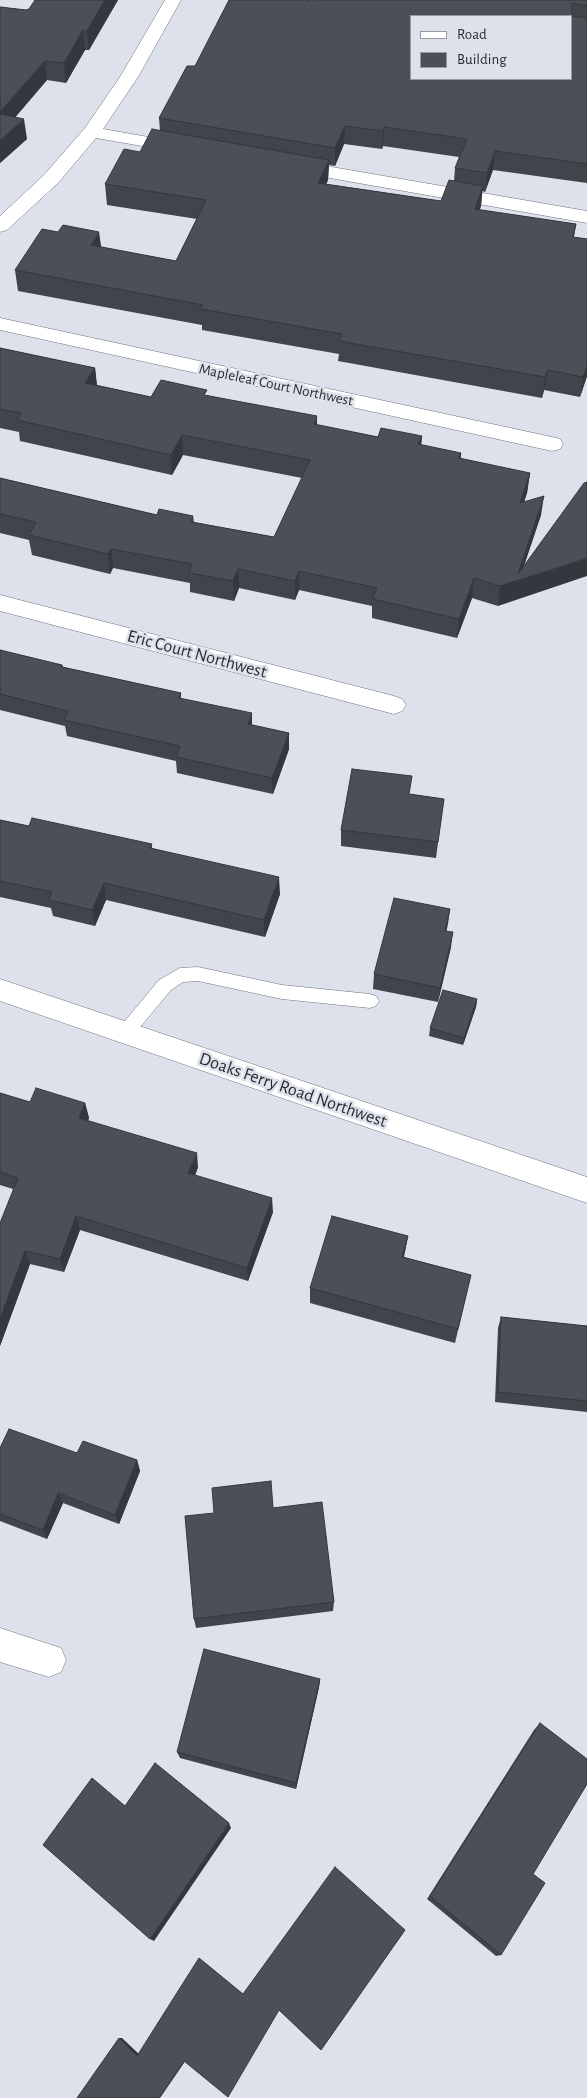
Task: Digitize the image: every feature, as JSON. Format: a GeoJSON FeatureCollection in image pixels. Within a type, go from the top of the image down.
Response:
{"type":"FeatureCollection","features":[{"type":"Feature","properties":{"kind":"street"},"geometry":{"type":"LineString","coordinates":[[0,226],[51,179],[92,132],[129,77],[173,0]]}},
{"type":"Feature","properties":{"kind":"street"},"geometry":{"type":"LineString","coordinates":[[92,132],[199,151]]}},
{"type":"Feature","properties":{"kind":"street"},"geometry":{"type":"LineString","coordinates":[[276,164],[587,217]]}},
{"type":"Feature","properties":{"kind":"street","name":"Mapleleaf Court Northwest"},"geometry":{"type":"LineString","coordinates":[[0,324],[552,444]]}},
{"type":"Feature","properties":{"kind":"street","name":"Eric Court Northwest"},"geometry":{"type":"LineString","coordinates":[[0,604],[394,705]]}},
{"type":"Feature","properties":{"kind":"street","name":"Doaks Ferry Road Northwest"},"geometry":{"type":"LineString","coordinates":[[0,990],[587,1190]]}},
{"type":"Feature","properties":{"kind":"street"},"geometry":{"type":"LineString","coordinates":[[0,1645],[49,1660]]}},
{"type":"Feature","properties":{"kind":"lane"},"geometry":{"type":"LineString","coordinates":[[125,1033],[165,985],[180,975],[198,974],[282,992],[370,1001]]}},
{"type":"Feature","properties":{"kind":"building"},"geometry":{"type":"Polygon","coordinates":[[[35,0],[105,0],[87,31],[83,30],[64,63],[45,61],[0,112],[0,7],[26,10],[29,9],[35,0]]]}},
{"type":"Feature","properties":{"kind":"building"},"geometry":{"type":"Polygon","coordinates":[[[229,0],[587,0],[587,6],[572,3],[572,15],[410,15],[410,80],[572,80],[572,16],[587,18],[587,164],[495,151],[487,173],[455,168],[467,139],[384,127],[383,131],[345,126],[335,148],[159,118],[187,66],[195,66],[229,0]]]}},
{"type":"Feature","properties":{"kind":"building"},"geometry":{"type":"Polygon","coordinates":[[[0,114],[24,119],[0,141],[0,114]]]}},
{"type":"Feature","properties":{"kind":"building"},"geometry":{"type":"Polygon","coordinates":[[[152,129],[329,160],[318,183],[441,201],[449,180],[483,186],[475,209],[576,224],[573,237],[587,239],[587,366],[583,377],[548,370],[545,377],[339,341],[342,334],[201,309],[203,305],[15,270],[42,229],[58,232],[63,225],[99,232],[91,245],[176,261],[206,200],[105,184],[124,149],[140,152],[152,129]]]}},
{"type":"Feature","properties":{"kind":"building"},"geometry":{"type":"Polygon","coordinates":[[[0,348],[95,368],[85,383],[151,397],[161,380],[207,390],[204,395],[317,416],[314,424],[378,437],[381,428],[422,436],[418,444],[461,453],[459,458],[530,473],[520,503],[544,496],[518,574],[584,483],[587,482],[587,558],[500,586],[474,578],[459,619],[373,599],[377,588],[299,571],[295,581],[238,569],[233,581],[189,573],[192,564],[111,549],[108,554],[29,535],[36,522],[0,514],[0,478],[157,515],[159,509],[193,516],[191,522],[274,537],[310,460],[182,435],[171,455],[17,420],[21,413],[0,409],[0,348]]]}},
{"type":"Feature","properties":{"kind":"building"},"geometry":{"type":"Polygon","coordinates":[[[0,650],[62,665],[62,667],[181,693],[179,698],[252,713],[248,724],[289,733],[272,778],[176,757],[180,746],[64,720],[68,711],[0,694],[0,650]]]}},
{"type":"Feature","properties":{"kind":"building"},"geometry":{"type":"Polygon","coordinates":[[[352,769],[412,776],[409,794],[444,799],[438,842],[341,830],[352,769]]]}},
{"type":"Feature","properties":{"kind":"building"},"geometry":{"type":"Polygon","coordinates":[[[32,818],[152,844],[150,848],[279,877],[264,920],[104,883],[92,910],[49,900],[52,892],[0,881],[0,820],[29,826],[32,818]]]}},
{"type":"Feature","properties":{"kind":"building"},"geometry":{"type":"Polygon","coordinates":[[[394,898],[450,909],[445,931],[453,932],[440,988],[374,974],[394,898]]]}},
{"type":"Feature","properties":{"kind":"building"},"geometry":{"type":"Polygon","coordinates":[[[443,990],[477,999],[464,1038],[430,1028],[443,990]]]}},
{"type":"Feature","properties":{"kind":"building"},"geometry":{"type":"Polygon","coordinates":[[[36,1088],[85,1103],[79,1118],[197,1153],[188,1173],[272,1198],[247,1268],[76,1216],[60,1259],[25,1251],[0,1319],[0,1223],[18,1178],[0,1172],[0,1093],[30,1102],[36,1088]]]}},
{"type":"Feature","properties":{"kind":"building"},"geometry":{"type":"Polygon","coordinates":[[[332,1216],[408,1236],[402,1257],[471,1275],[458,1329],[310,1288],[332,1216]]]}},
{"type":"Feature","properties":{"kind":"building"},"geometry":{"type":"Polygon","coordinates":[[[501,1317],[587,1326],[587,1401],[498,1392],[501,1317]]]}},
{"type":"Feature","properties":{"kind":"building"},"geometry":{"type":"Polygon","coordinates":[[[9,1429],[77,1453],[83,1441],[137,1460],[115,1515],[58,1493],[43,1530],[0,1514],[0,1448],[9,1429]]]}},
{"type":"Feature","properties":{"kind":"building"},"geometry":{"type":"Polygon","coordinates":[[[271,1481],[273,1508],[322,1502],[334,1602],[194,1619],[185,1516],[214,1513],[212,1488],[271,1481]]]}},
{"type":"Feature","properties":{"kind":"building"},"geometry":{"type":"Polygon","coordinates":[[[204,1649],[320,1679],[296,1783],[177,1752],[204,1649]]]}},
{"type":"Feature","properties":{"kind":"building"},"geometry":{"type":"Polygon","coordinates":[[[540,1723],[587,1759],[587,1784],[533,1874],[545,1883],[501,1955],[430,1896],[540,1723]]]}},
{"type":"Feature","properties":{"kind":"building"},"geometry":{"type":"Polygon","coordinates":[[[155,1763],[229,1823],[150,1939],[43,1845],[92,1778],[125,1806],[155,1763]]]}},
{"type":"Feature","properties":{"kind":"building"},"geometry":{"type":"Polygon","coordinates":[[[335,1867],[405,1930],[321,2050],[279,2010],[228,2097],[184,2061],[159,2098],[77,2098],[119,2038],[137,2056],[199,1958],[243,1994],[335,1867]]]}}]}
